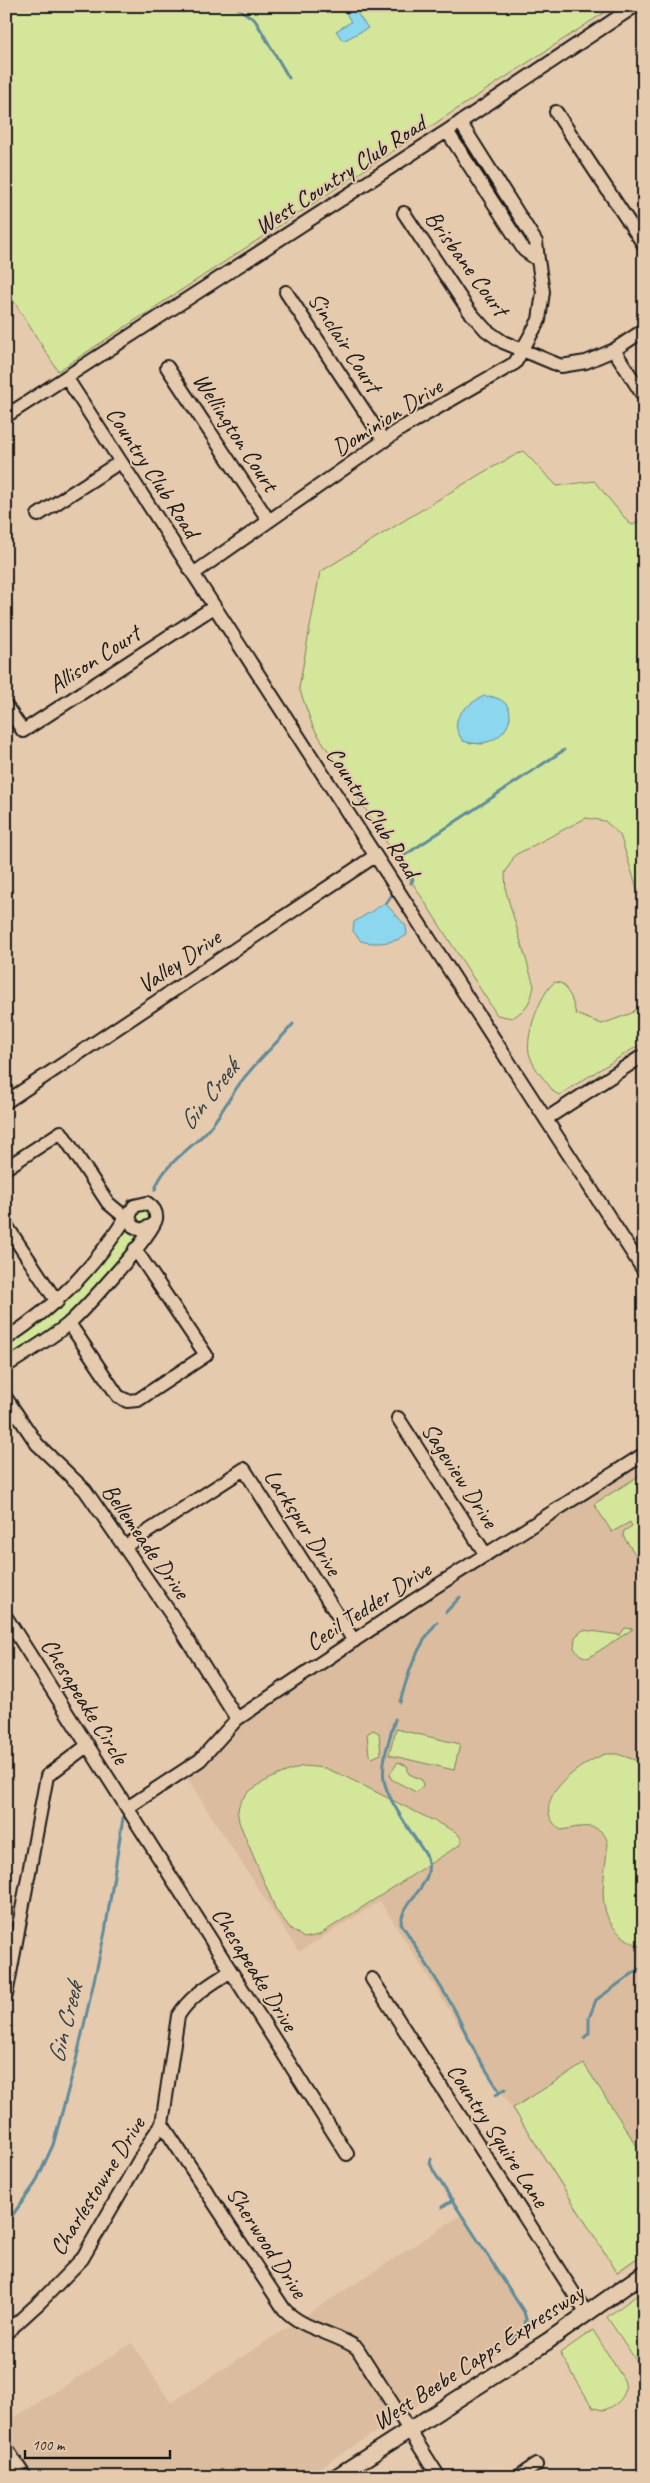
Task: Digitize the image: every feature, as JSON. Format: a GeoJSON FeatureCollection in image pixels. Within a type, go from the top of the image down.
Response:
{"type":"FeatureCollection","features":[{"type":"Feature","properties":{"kind":"main road","name":"West Beebe Capps Expressway"},"geometry":{"type":"LineString","coordinates":[[336,2477],[587,2314],[644,2273]]}},
{"type":"Feature","properties":{"kind":"street","name":"West Country Club Road"},"geometry":{"type":"LineString","coordinates":[[6,416],[444,133],[635,6]]}},
{"type":"Feature","properties":{"kind":"street"},"geometry":{"type":"LineString","coordinates":[[556,112],[644,245]]}},
{"type":"Feature","properties":{"kind":"street","name":"Dominion Drive"},"geometry":{"type":"LineString","coordinates":[[193,574],[402,428],[515,363],[539,320],[543,302],[536,242],[460,122]]}},
{"type":"Feature","properties":{"kind":"street"},"geometry":{"type":"LineString","coordinates":[[444,133],[524,250],[538,260]]}},
{"type":"Feature","properties":{"kind":"street","name":"Brisbane Court"},"geometry":{"type":"LineString","coordinates":[[404,213],[469,311],[486,330],[503,342],[561,366],[586,362],[614,350],[644,330]]}},
{"type":"Feature","properties":{"kind":"street","name":"Sinclair Court"},"geometry":{"type":"LineString","coordinates":[[286,292],[384,441]]}},
{"type":"Feature","properties":{"kind":"street"},"geometry":{"type":"LineString","coordinates":[[614,350],[644,397]]}},
{"type":"Feature","properties":{"kind":"street","name":"Wellington Court"},"geometry":{"type":"LineString","coordinates":[[167,367],[269,521]]}},
{"type":"Feature","properties":{"kind":"street","name":"Country Club Road"},"geometry":{"type":"LineString","coordinates":[[66,377],[643,1267]]}},
{"type":"Feature","properties":{"kind":"street"},"geometry":{"type":"LineString","coordinates":[[38,515],[120,462]]}},
{"type":"Feature","properties":{"kind":"street","name":"Allison Court"},"geometry":{"type":"LineString","coordinates":[[6,706],[23,731],[214,606]]}},
{"type":"Feature","properties":{"kind":"street","name":"Valley Drive"},"geometry":{"type":"LineString","coordinates":[[6,1102],[375,856]]}},
{"type":"Feature","properties":{"kind":"street"},"geometry":{"type":"LineString","coordinates":[[546,1119],[644,1055]]}},
{"type":"Feature","properties":{"kind":"street"},"geometry":{"type":"LineString","coordinates":[[6,1168],[61,1132],[108,1203],[129,1214]]}},
{"type":"Feature","properties":{"kind":"street"},"geometry":{"type":"LineString","coordinates":[[6,1339],[57,1302],[91,1268],[138,1204],[151,1206],[156,1217],[153,1225],[135,1249],[69,1323],[6,1366]]}},
{"type":"Feature","properties":{"kind":"street"},"geometry":{"type":"LineString","coordinates":[[129,1214],[130,1222],[137,1228],[146,1229],[153,1225]]}},
{"type":"Feature","properties":{"kind":"street"},"geometry":{"type":"LineString","coordinates":[[6,1225],[57,1302]]}},
{"type":"Feature","properties":{"kind":"street"},"geometry":{"type":"LineString","coordinates":[[69,1323],[118,1396],[127,1401],[138,1400],[206,1354],[135,1249]]}},
{"type":"Feature","properties":{"kind":"street","name":"Bellemeade Drive"},"geometry":{"type":"LineString","coordinates":[[6,1398],[46,1456],[79,1483],[175,1620],[237,1719]]}},
{"type":"Feature","properties":{"kind":"street","name":"Sageview Drive"},"geometry":{"type":"LineString","coordinates":[[398,1418],[486,1555]]}},
{"type":"Feature","properties":{"kind":"street","name":"Cecil Tedder Drive"},"geometry":{"type":"LineString","coordinates":[[128,1808],[200,1760],[237,1719],[354,1640],[644,1454]]}},
{"type":"Feature","properties":{"kind":"street","name":"Larkspur Drive"},"geometry":{"type":"LineString","coordinates":[[124,1547],[244,1469],[354,1640]]}},
{"type":"Feature","properties":{"kind":"street","name":"Chesapeake Circle"},"geometry":{"type":"LineString","coordinates":[[6,1617],[128,1808]]}},
{"type":"Feature","properties":{"kind":"street"},"geometry":{"type":"LineString","coordinates":[[6,1995],[47,1776],[88,1745]]}},
{"type":"Feature","properties":{"kind":"street","name":"Chesapeake Drive"},"geometry":{"type":"LineString","coordinates":[[128,1808],[347,2154]]}},
{"type":"Feature","properties":{"kind":"street","name":"Charlestowne Drive"},"geometry":{"type":"LineString","coordinates":[[6,2333],[40,2302],[82,2259],[162,2124],[178,2016],[185,2004],[196,1994],[231,1971]]}},
{"type":"Feature","properties":{"kind":"street","name":"Country Squire Lane"},"geometry":{"type":"LineString","coordinates":[[372,1979],[587,2314]]}},
{"type":"Feature","properties":{"kind":"street","name":"Sherwood Drive"},"geometry":{"type":"LineString","coordinates":[[162,2124],[284,2309],[292,2318],[347,2341],[357,2348],[439,2477]]}},
{"type":"Feature","properties":{"kind":"street"},"geometry":{"type":"LineString","coordinates":[[6,2448],[25,2477]]}},
{"type":"Feature","properties":{"kind":"street"},"geometry":{"type":"LineString","coordinates":[[518,2477],[536,2466]]}},
{"type":"Feature","properties":{"kind":"shaded area"},"geometry":{"type":"Polygon","coordinates":[[[644,1462],[644,2255],[617,2274],[380,1901],[299,1952],[187,1778],[205,1764],[240,1725],[423,1602],[644,1462]]]}},
{"type":"Feature","properties":{"kind":"shaded area"},"geometry":{"type":"Polygon","coordinates":[[[461,2215],[535,2330],[305,2477],[31,2477],[6,2439],[6,2423],[132,2343],[171,2403],[461,2215]]]}},
{"type":"Feature","properties":{"kind":"green space"},"geometry":{"type":"Polygon","coordinates":[[[6,6],[614,6],[58,371],[6,289],[6,6]]]}},
{"type":"Feature","properties":{"kind":"green space"},"geometry":{"type":"Polygon","coordinates":[[[523,451],[557,486],[594,481],[629,523],[633,525],[638,522],[644,514],[644,910],[620,835],[605,821],[586,818],[515,855],[505,873],[506,892],[534,986],[527,1005],[512,1018],[497,1015],[313,727],[299,688],[320,572],[482,473],[523,451]],[[491,696],[468,743],[483,744],[506,704],[491,696]]]}},
{"type":"Feature","properties":{"kind":"green space"},"geometry":{"type":"Polygon","coordinates":[[[555,982],[563,984],[571,997],[576,1014],[602,1024],[632,1013],[644,1001],[644,1042],[559,1095],[554,1092],[537,1070],[528,1049],[531,1028],[539,1005],[544,995],[555,982]]]}},
{"type":"Feature","properties":{"kind":"green space"},"geometry":{"type":"Polygon","coordinates":[[[139,1208],[150,1211],[151,1223],[137,1224],[135,1212],[139,1208]]]}},
{"type":"Feature","properties":{"kind":"green space"},"geometry":{"type":"Polygon","coordinates":[[[128,1229],[136,1234],[135,1238],[109,1273],[63,1321],[6,1360],[6,1345],[54,1311],[85,1281],[128,1229]]]}},
{"type":"Feature","properties":{"kind":"green space"},"geometry":{"type":"Polygon","coordinates":[[[639,1476],[644,1482],[644,1567],[623,1536],[624,1531],[632,1526],[630,1522],[612,1532],[594,1504],[639,1476]]]}},
{"type":"Feature","properties":{"kind":"green space"},"geometry":{"type":"Polygon","coordinates":[[[625,1628],[633,1629],[588,1658],[580,1655],[574,1648],[575,1637],[583,1630],[620,1635],[625,1628]]]}},
{"type":"Feature","properties":{"kind":"green space"},"geometry":{"type":"Polygon","coordinates":[[[396,1729],[460,1744],[454,1770],[389,1755],[396,1729]]]}},
{"type":"Feature","properties":{"kind":"green space"},"geometry":{"type":"Polygon","coordinates":[[[373,1730],[379,1733],[381,1754],[372,1758],[369,1755],[367,1734],[373,1730]]]}},
{"type":"Feature","properties":{"kind":"green space"},"geometry":{"type":"Polygon","coordinates":[[[605,1754],[617,1754],[644,1763],[644,1948],[627,1939],[615,1929],[608,1918],[604,1905],[603,1891],[608,1843],[605,1836],[595,1828],[589,1827],[561,1830],[551,1819],[549,1808],[552,1797],[559,1786],[582,1766],[605,1754]]]}},
{"type":"Feature","properties":{"kind":"green space"},"geometry":{"type":"Polygon","coordinates":[[[398,1762],[407,1766],[409,1774],[422,1780],[423,1786],[416,1792],[391,1779],[390,1774],[398,1762]]]}},
{"type":"Feature","properties":{"kind":"green space"},"geometry":{"type":"Polygon","coordinates":[[[303,1766],[325,1768],[344,1776],[456,1832],[461,1838],[461,1844],[319,1935],[304,1938],[291,1929],[276,1910],[239,1822],[238,1813],[241,1802],[246,1794],[275,1776],[303,1766]]]}},
{"type":"Feature","properties":{"kind":"green space"},"geometry":{"type":"Polygon","coordinates":[[[584,2064],[644,2157],[644,2253],[617,2272],[513,2108],[584,2064]]]}},
{"type":"Feature","properties":{"kind":"green space"},"geometry":{"type":"Polygon","coordinates":[[[644,2290],[644,2372],[607,2317],[644,2290]]]}},
{"type":"Feature","properties":{"kind":"green space"},"geometry":{"type":"Polygon","coordinates":[[[593,2330],[624,2380],[625,2385],[624,2395],[621,2399],[604,2410],[593,2408],[560,2353],[593,2330]]]}},
{"type":"Feature","properties":{"kind":"water"},"geometry":{"type":"Polygon","coordinates":[[[354,9],[368,28],[343,41],[336,31],[351,22],[346,13],[354,9]]]}},
{"type":"Feature","properties":{"kind":"water"},"geometry":{"type":"Polygon","coordinates":[[[484,696],[499,699],[507,706],[510,715],[508,724],[502,734],[492,740],[479,743],[463,741],[456,726],[457,720],[470,704],[484,696]]]}},
{"type":"Feature","properties":{"kind":"water"},"geometry":{"type":"Polygon","coordinates":[[[385,903],[406,926],[407,935],[397,940],[384,942],[371,943],[361,941],[353,931],[354,922],[385,903]]]}},
{"type":"Feature","properties":{"kind":"waterway"},"geometry":{"type":"LineString","coordinates":[[235,6],[255,20],[289,78]]}},
{"type":"Feature","properties":{"kind":"waterway"},"geometry":{"type":"LineString","coordinates":[[411,883],[413,879],[401,862],[402,857],[564,750]]}},
{"type":"Feature","properties":{"kind":"waterway"},"geometry":{"type":"LineString","coordinates":[[386,904],[392,895]]}},
{"type":"Feature","properties":{"kind":"waterway","name":"Gin Creek"},"geometry":{"type":"LineString","coordinates":[[155,1190],[170,1165],[207,1131],[243,1079],[293,1024]]}},
{"type":"Feature","properties":{"kind":"waterway"},"geometry":{"type":"LineString","coordinates":[[446,1612],[460,1597]]}},
{"type":"Feature","properties":{"kind":"waterway"},"geometry":{"type":"LineString","coordinates":[[400,1702],[414,1660],[437,1622]]}},
{"type":"Feature","properties":{"kind":"waterway"},"geometry":{"type":"LineString","coordinates":[[395,1719],[385,1757],[384,1780],[395,1808],[426,1855],[428,1866],[424,1883],[407,1905],[401,1923],[452,2005],[476,2054],[500,2092]]}},
{"type":"Feature","properties":{"kind":"waterway","name":"Gin Creek"},"geometry":{"type":"LineString","coordinates":[[6,2224],[35,2184],[53,2145],[75,2065],[105,1932],[123,1818]]}},
{"type":"Feature","properties":{"kind":"waterway"},"geometry":{"type":"LineString","coordinates":[[584,2038],[589,2033],[589,2018],[596,2000],[639,1969]]}},
{"type":"Feature","properties":{"kind":"waterway"},"geometry":{"type":"LineString","coordinates":[[496,2095],[505,2089]]}},
{"type":"Feature","properties":{"kind":"waterway"},"geometry":{"type":"LineString","coordinates":[[431,2159],[430,2163],[434,2172],[524,2312],[526,2319],[524,2330],[507,2342]]}},
{"type":"Feature","properties":{"kind":"waterway"},"geometry":{"type":"LineString","coordinates":[[442,2207],[453,2200]]}}]}
